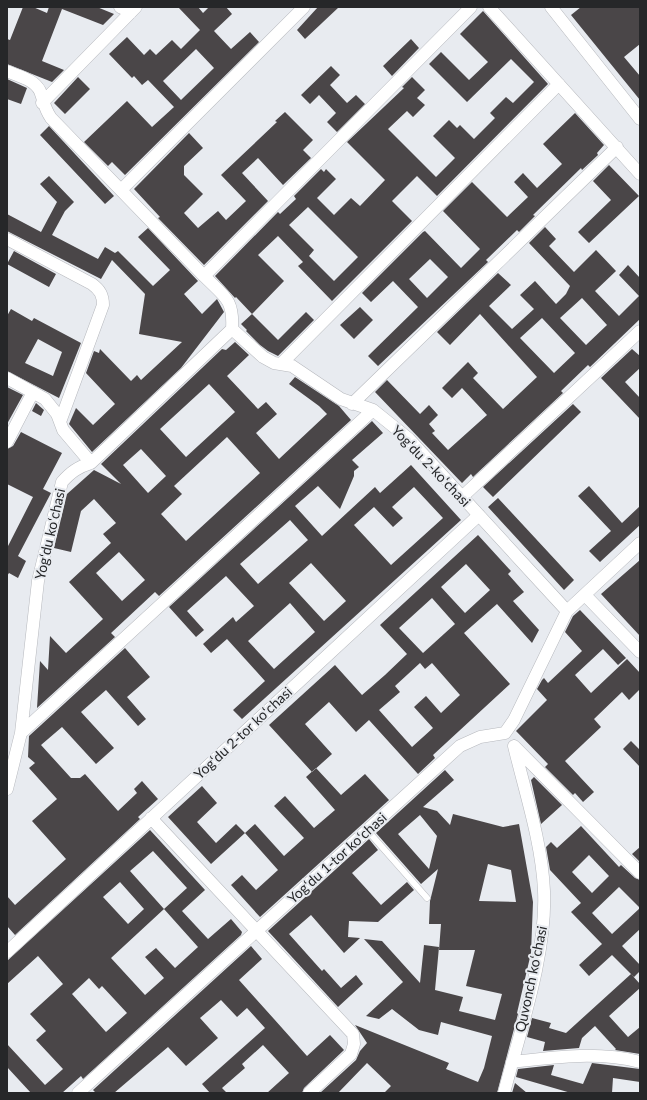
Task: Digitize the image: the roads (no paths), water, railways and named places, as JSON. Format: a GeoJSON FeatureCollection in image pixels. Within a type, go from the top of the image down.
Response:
{"type":"FeatureCollection","features":[{"type":"Feature","properties":{"kind":"street"},"geometry":{"type":"LineString","coordinates":[[121,190],[304,7]]}},
{"type":"Feature","properties":{"kind":"street"},"geometry":{"type":"LineString","coordinates":[[204,276],[471,7]]}},
{"type":"Feature","properties":{"kind":"street"},"geometry":{"type":"LineString","coordinates":[[488,7],[640,174]]}},
{"type":"Feature","properties":{"kind":"street"},"geometry":{"type":"LineString","coordinates":[[551,7],[640,119]]}},
{"type":"Feature","properties":{"kind":"street"},"geometry":{"type":"LineString","coordinates":[[42,102],[129,8]]}},
{"type":"Feature","properties":{"kind":"street"},"geometry":{"type":"LineString","coordinates":[[7,71],[28,80],[36,86],[40,92],[42,102],[51,118],[230,302],[232,310],[232,330]]}},
{"type":"Feature","properties":{"kind":"street"},"geometry":{"type":"LineString","coordinates":[[281,364],[559,84]]}},
{"type":"Feature","properties":{"kind":"street"},"geometry":{"type":"LineString","coordinates":[[352,404],[617,147]]}},
{"type":"Feature","properties":{"kind":"street"},"geometry":{"type":"LineString","coordinates":[[7,239],[92,284],[100,290],[103,298],[103,305],[60,422]]}},
{"type":"Feature","properties":{"kind":"street","name":"Yogʻdu 2-koʻchasi"},"geometry":{"type":"LineString","coordinates":[[232,330],[263,357],[274,363],[292,366],[302,371],[341,399],[373,410],[409,439],[567,611]]}},
{"type":"Feature","properties":{"kind":"street","name":"Yogʻdu koʻchasi"},"geometry":{"type":"LineString","coordinates":[[7,789],[21,733],[38,581],[62,482],[71,472],[80,466],[91,464],[232,330]]}},
{"type":"Feature","properties":{"kind":"street"},"geometry":{"type":"LineString","coordinates":[[462,497],[640,332]]}},
{"type":"Feature","properties":{"kind":"street"},"geometry":{"type":"LineString","coordinates":[[7,378],[45,399],[52,407],[63,430],[91,464]]}},
{"type":"Feature","properties":{"kind":"street"},"geometry":{"type":"LineString","coordinates":[[7,442],[33,392]]}},
{"type":"Feature","properties":{"kind":"street"},"geometry":{"type":"LineString","coordinates":[[21,733],[373,410]]}},
{"type":"Feature","properties":{"kind":"street","name":"Yogʻdu 2-tor koʻchasi"},"geometry":{"type":"LineString","coordinates":[[7,952],[478,515]]}},
{"type":"Feature","properties":{"kind":"street"},"geometry":{"type":"LineString","coordinates":[[640,544],[567,611],[514,720],[505,733],[514,746],[640,873]]}},
{"type":"Feature","properties":{"kind":"street"},"geometry":{"type":"LineString","coordinates":[[585,595],[640,652]]}},
{"type":"Feature","properties":{"kind":"street","name":"Yogʻdu 1-tor koʻchasi"},"geometry":{"type":"LineString","coordinates":[[78,1093],[460,746],[480,737],[505,733]]}},
{"type":"Feature","properties":{"kind":"street","name":"Quvonch koʻchasi"},"geometry":{"type":"LineString","coordinates":[[504,1093],[541,944],[544,914],[542,862],[514,746]]}},
{"type":"Feature","properties":{"kind":"street"},"geometry":{"type":"LineString","coordinates":[[151,818],[353,1034],[354,1044],[351,1054],[308,1093]]}},
{"type":"Feature","properties":{"kind":"street"},"geometry":{"type":"LineString","coordinates":[[512,1062],[572,1055],[603,1056],[640,1062]]}},
{"type":"Feature","properties":{"kind":"lane"},"geometry":{"type":"LineString","coordinates":[[367,830],[427,898]]}}]}
